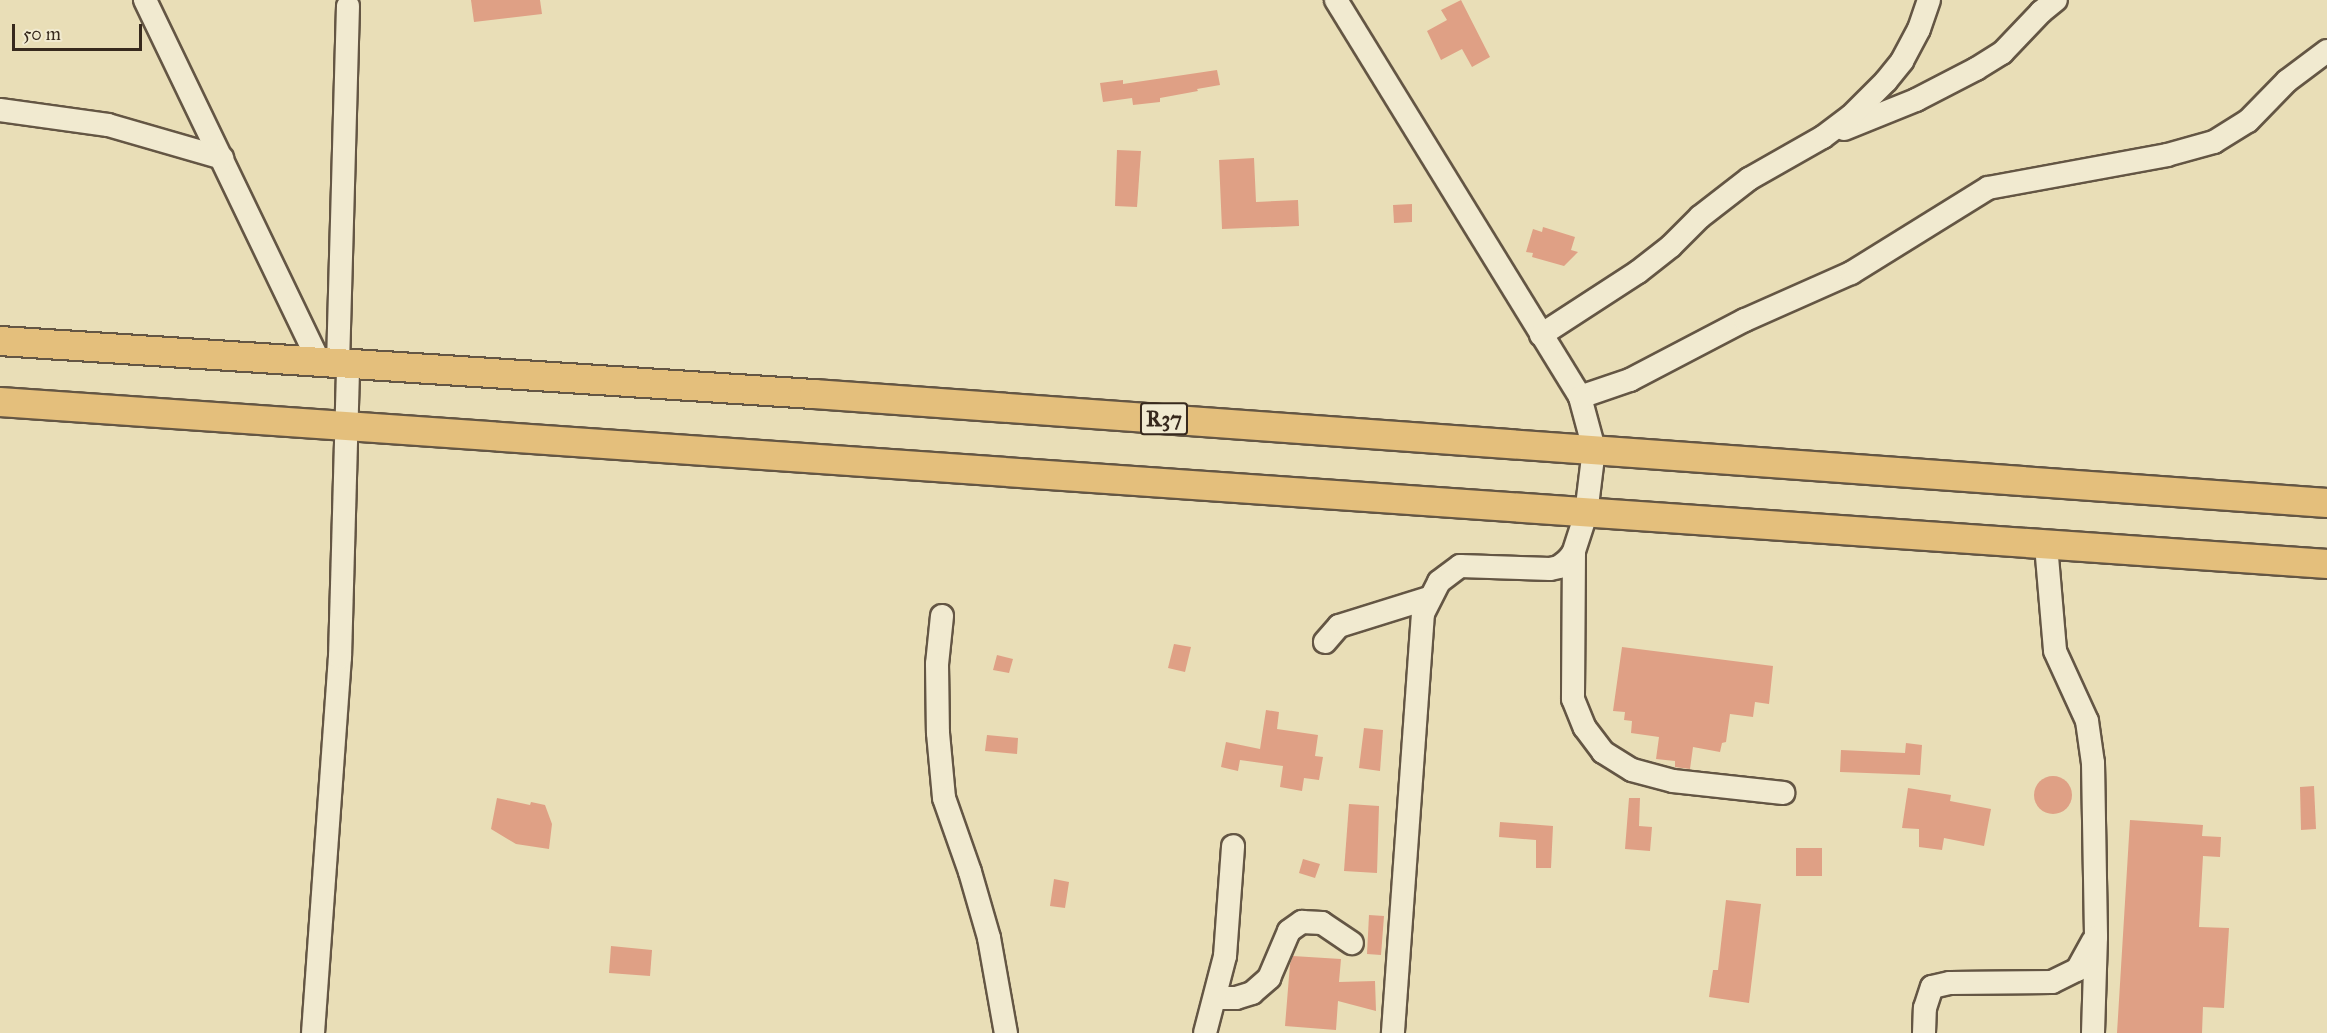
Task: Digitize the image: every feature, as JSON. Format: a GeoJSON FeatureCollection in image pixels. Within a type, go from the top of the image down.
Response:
{"type":"FeatureCollection","features":[{"type":"Feature","properties":{"kind":"main road","name":"R37"},"geometry":{"type":"LineString","coordinates":[[0,341],[814,394],[2327,503]]}},
{"type":"Feature","properties":{"kind":"main road"},"geometry":{"type":"LineString","coordinates":[[0,402],[2327,564]]}},
{"type":"Feature","properties":{"kind":"street"},"geometry":{"type":"LineString","coordinates":[[145,0],[222,158],[335,364]]}},
{"type":"Feature","properties":{"kind":"street"},"geometry":{"type":"LineString","coordinates":[[1336,0],[1580,397],[1594,449],[1586,514],[1574,552],[1573,699],[1585,728],[1603,752],[1632,770],[1673,782],[1783,794]]}},
{"type":"Feature","properties":{"kind":"street"},"geometry":{"type":"LineString","coordinates":[[1823,137],[1857,110],[1902,61],[1919,29],[1929,0]]}},
{"type":"Feature","properties":{"kind":"street"},"geometry":{"type":"LineString","coordinates":[[1541,335],[1638,272],[1671,246],[1700,217],[1749,179],[1823,137],[1916,100],[1976,69],[2002,53],[2041,12],[2056,0]]}},
{"type":"Feature","properties":{"kind":"street"},"geometry":{"type":"LineString","coordinates":[[314,1033],[340,657],[346,425],[335,364],[348,6]]}},
{"type":"Feature","properties":{"kind":"street"},"geometry":{"type":"LineString","coordinates":[[1580,397],[1630,380],[1745,320],[1851,273],[1988,188],[2167,155],[2214,142],[2248,121],[2287,81],[2327,51]]}},
{"type":"Feature","properties":{"kind":"street"},"geometry":{"type":"LineString","coordinates":[[0,110],[108,125],[222,158]]}},
{"type":"Feature","properties":{"kind":"street"},"geometry":{"type":"LineString","coordinates":[[2046,544],[2055,651],[2087,722],[2093,763],[2096,937],[2093,1033]]}},
{"type":"Feature","properties":{"kind":"street"},"geometry":{"type":"LineString","coordinates":[[1394,1033],[1423,613],[1439,582],[1460,566],[1550,569],[1559,567],[1574,552]]}},
{"type":"Feature","properties":{"kind":"street"},"geometry":{"type":"LineString","coordinates":[[1325,642],[1339,626],[1429,598]]}},
{"type":"Feature","properties":{"kind":"street"},"geometry":{"type":"LineString","coordinates":[[942,616],[937,664],[938,733],[944,798],[970,872],[989,938],[1006,1033]]}},
{"type":"Feature","properties":{"kind":"street"},"geometry":{"type":"LineString","coordinates":[[1204,1033],[1216,998],[1225,956],[1233,846]]}},
{"type":"Feature","properties":{"kind":"street"},"geometry":{"type":"LineString","coordinates":[[1216,998],[1236,998],[1252,993],[1269,978],[1288,931],[1302,922],[1322,923],[1352,943]]}},
{"type":"Feature","properties":{"kind":"street"},"geometry":{"type":"LineString","coordinates":[[1924,1033],[1925,1008],[1932,987],[1950,983],[2052,982],[2077,970],[2096,937]]}},
{"type":"Feature","properties":{"kind":"building"},"geometry":{"type":"Polygon","coordinates":[[[471,0],[540,0],[542,14],[474,22],[471,0]]]}},
{"type":"Feature","properties":{"kind":"building"},"geometry":{"type":"Polygon","coordinates":[[[1461,0],[1490,57],[1472,67],[1462,49],[1441,60],[1427,31],[1447,20],[1441,10],[1461,0]]]}},
{"type":"Feature","properties":{"kind":"building"},"geometry":{"type":"Polygon","coordinates":[[[1217,70],[1220,85],[1160,98],[1160,102],[1133,105],[1132,98],[1103,102],[1100,83],[1123,80],[1123,84],[1217,70]]]}},
{"type":"Feature","properties":{"kind":"building"},"geometry":{"type":"Polygon","coordinates":[[[1117,150],[1141,151],[1137,207],[1115,206],[1117,150]]]}},
{"type":"Feature","properties":{"kind":"building"},"geometry":{"type":"Polygon","coordinates":[[[1254,158],[1256,202],[1298,200],[1299,226],[1222,229],[1219,160],[1254,158]]]}},
{"type":"Feature","properties":{"kind":"building"},"geometry":{"type":"Polygon","coordinates":[[[1412,204],[1412,222],[1394,223],[1393,205],[1412,204]]]}},
{"type":"Feature","properties":{"kind":"building"},"geometry":{"type":"Polygon","coordinates":[[[1543,227],[1575,237],[1571,250],[1578,252],[1564,266],[1532,257],[1533,253],[1526,252],[1533,229],[1542,232],[1543,227]]]}},
{"type":"Feature","properties":{"kind":"building"},"geometry":{"type":"Polygon","coordinates":[[[1174,644],[1191,647],[1185,672],[1168,668],[1174,644]]]}},
{"type":"Feature","properties":{"kind":"building"},"geometry":{"type":"Polygon","coordinates":[[[1622,647],[1773,666],[1769,704],[1755,702],[1753,717],[1730,714],[1726,742],[1722,743],[1720,752],[1693,747],[1690,769],[1675,767],[1675,761],[1656,759],[1659,737],[1631,733],[1632,721],[1624,720],[1625,712],[1613,711],[1622,647]]]}},
{"type":"Feature","properties":{"kind":"building"},"geometry":{"type":"Polygon","coordinates":[[[997,655],[1013,659],[1009,673],[993,670],[997,655]]]}},
{"type":"Feature","properties":{"kind":"building"},"geometry":{"type":"Polygon","coordinates":[[[1266,710],[1279,712],[1277,729],[1318,735],[1315,756],[1323,757],[1319,780],[1304,778],[1302,791],[1280,787],[1283,766],[1240,760],[1238,771],[1221,767],[1226,742],[1260,749],[1266,710]]]}},
{"type":"Feature","properties":{"kind":"building"},"geometry":{"type":"Polygon","coordinates":[[[1364,728],[1383,730],[1380,771],[1359,768],[1364,728]]]}},
{"type":"Feature","properties":{"kind":"building"},"geometry":{"type":"Polygon","coordinates":[[[987,735],[1018,738],[1017,754],[985,751],[987,735]]]}},
{"type":"Feature","properties":{"kind":"building"},"geometry":{"type":"Polygon","coordinates":[[[1906,743],[1922,745],[1920,775],[1840,772],[1841,750],[1905,753],[1906,743]]]}},
{"type":"Feature","properties":{"kind":"building"},"geometry":{"type":"Polygon","coordinates":[[[2053,776],[2067,781],[2072,795],[2067,809],[2053,814],[2039,809],[2034,795],[2039,781],[2053,776]]]}},
{"type":"Feature","properties":{"kind":"building"},"geometry":{"type":"Polygon","coordinates":[[[2314,786],[2316,829],[2301,830],[2300,787],[2314,786]]]}},
{"type":"Feature","properties":{"kind":"building"},"geometry":{"type":"Polygon","coordinates":[[[1908,788],[1951,795],[1950,801],[1991,809],[1984,846],[1944,838],[1942,850],[1919,847],[1919,829],[1902,828],[1908,788]]]}},
{"type":"Feature","properties":{"kind":"building"},"geometry":{"type":"Polygon","coordinates":[[[497,798],[530,805],[531,802],[545,805],[552,824],[549,849],[516,844],[491,829],[497,798]]]}},
{"type":"Feature","properties":{"kind":"building"},"geometry":{"type":"Polygon","coordinates":[[[1629,798],[1640,798],[1639,826],[1652,827],[1650,851],[1625,849],[1629,798]]]}},
{"type":"Feature","properties":{"kind":"building"},"geometry":{"type":"Polygon","coordinates":[[[1349,804],[1379,806],[1377,873],[1344,871],[1349,804]]]}},
{"type":"Feature","properties":{"kind":"building"},"geometry":{"type":"Polygon","coordinates":[[[2130,820],[2203,825],[2202,836],[2221,837],[2220,857],[2203,856],[2199,927],[2229,928],[2224,1008],[2203,1007],[2202,1033],[2117,1033],[2130,820]]]}},
{"type":"Feature","properties":{"kind":"building"},"geometry":{"type":"Polygon","coordinates":[[[1500,822],[1553,826],[1551,868],[1536,868],[1536,840],[1499,837],[1500,822]]]}},
{"type":"Feature","properties":{"kind":"building"},"geometry":{"type":"Polygon","coordinates":[[[1796,848],[1822,848],[1822,876],[1796,876],[1796,848]]]}},
{"type":"Feature","properties":{"kind":"building"},"geometry":{"type":"Polygon","coordinates":[[[1303,859],[1320,864],[1315,878],[1299,873],[1303,859]]]}},
{"type":"Feature","properties":{"kind":"building"},"geometry":{"type":"Polygon","coordinates":[[[1054,879],[1069,882],[1065,908],[1050,906],[1054,879]]]}},
{"type":"Feature","properties":{"kind":"building"},"geometry":{"type":"Polygon","coordinates":[[[1726,900],[1761,904],[1749,1003],[1709,997],[1713,970],[1718,970],[1726,900]]]}},
{"type":"Feature","properties":{"kind":"building"},"geometry":{"type":"Polygon","coordinates":[[[1369,915],[1384,916],[1381,955],[1367,954],[1369,915]]]}},
{"type":"Feature","properties":{"kind":"building"},"geometry":{"type":"Polygon","coordinates":[[[611,946],[652,950],[650,976],[609,973],[611,946]]]}},
{"type":"Feature","properties":{"kind":"building"},"geometry":{"type":"Polygon","coordinates":[[[1293,956],[1341,959],[1339,982],[1375,981],[1376,1011],[1338,1001],[1336,1030],[1285,1026],[1290,964],[1293,956]]]}}]}
